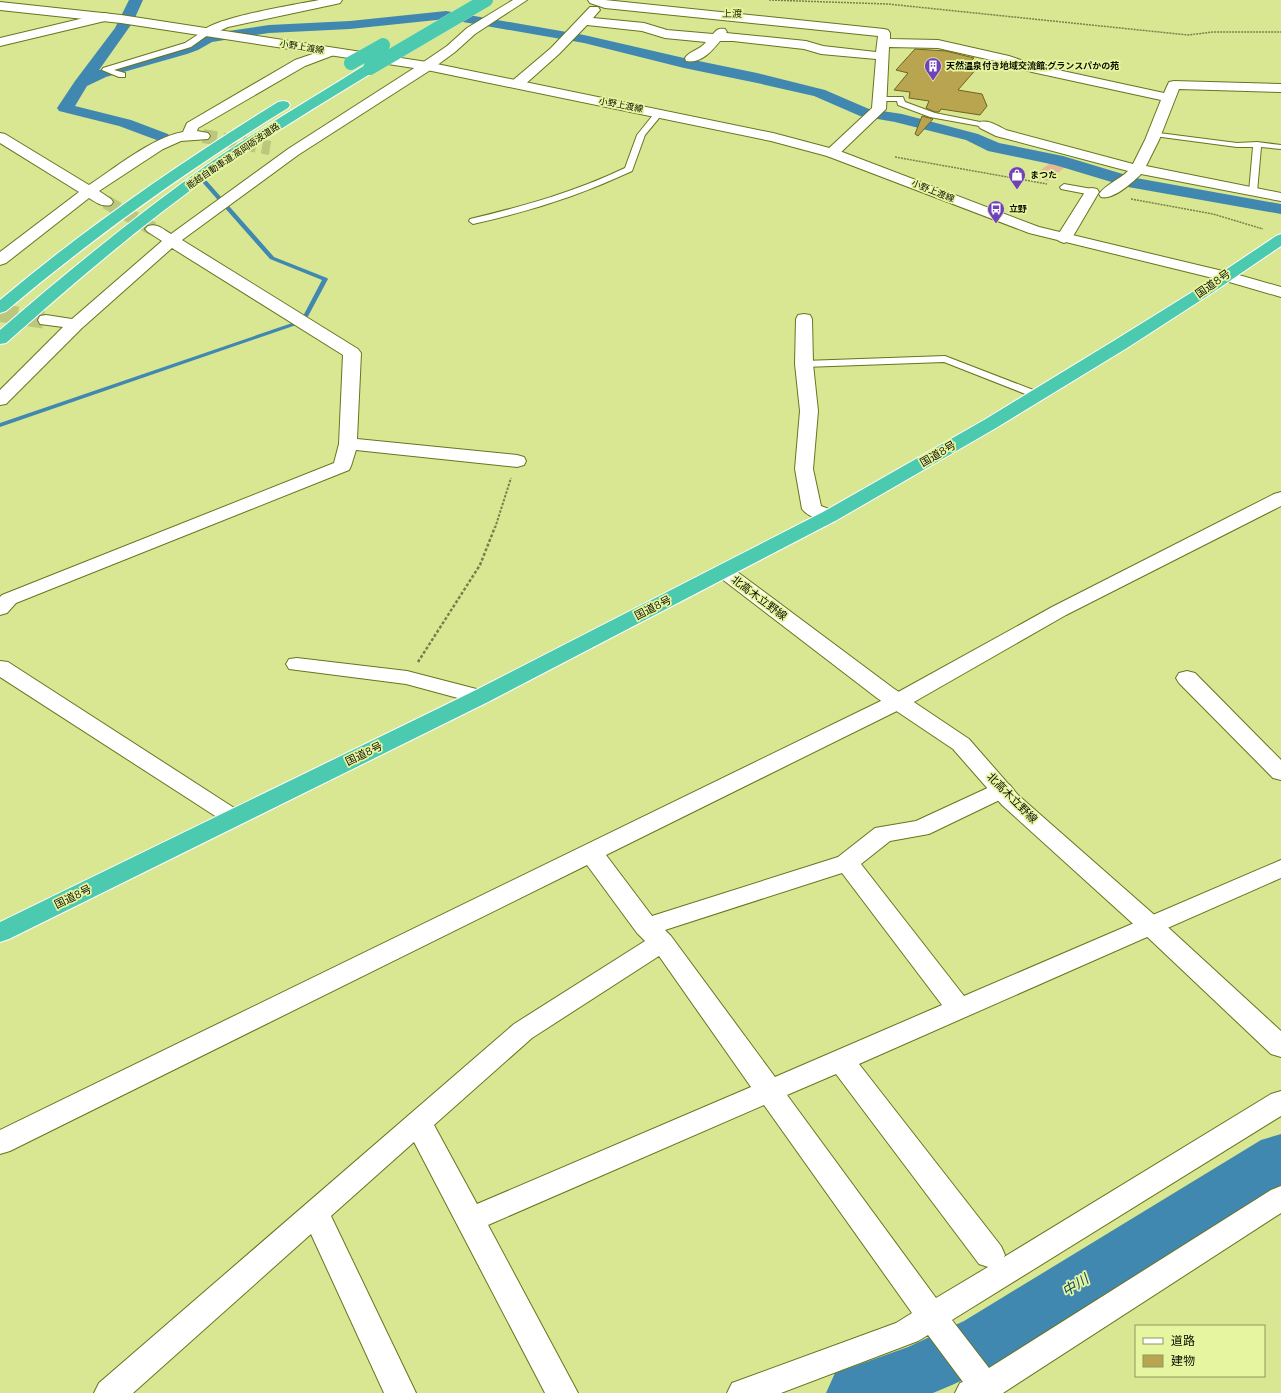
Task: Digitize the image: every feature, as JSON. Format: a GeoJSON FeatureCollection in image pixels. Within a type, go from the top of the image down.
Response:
{"type":"FeatureCollection","features":[{"type":"Feature","properties":{"kind":"highway","name":"能越自動車道;高岡砺波道路"},"geometry":{"type":"LineString","coordinates":[[0,339],[110,245],[218,165],[266,132],[370,68],[486,0]]}},
{"type":"Feature","properties":{"kind":"highway"},"geometry":{"type":"LineString","coordinates":[[338,71],[392,40]]}},
{"type":"Feature","properties":{"kind":"highway","name":"能越自動車道;高岡砺波道路"},"geometry":{"type":"LineString","coordinates":[[0,308],[82,241],[146,194],[200,156],[292,99]]}},
{"type":"Feature","properties":{"kind":"highway","name":"国道8号"},"geometry":{"type":"LineString","coordinates":[[0,933],[480,697],[830,516],[1122,344],[1281,239]]}},
{"type":"Feature","properties":{"kind":"street"},"geometry":{"type":"LineString","coordinates":[[208,32],[224,24],[336,0]]}},
{"type":"Feature","properties":{"kind":"street"},"geometry":{"type":"LineString","coordinates":[[500,0],[519,1]]}},
{"type":"Feature","properties":{"kind":"street"},"geometry":{"type":"LineString","coordinates":[[0,400],[76,324],[171,241],[293,152],[428,66],[451,49],[471,31],[519,1]]}},
{"type":"Feature","properties":{"kind":"street"},"geometry":{"type":"LineString","coordinates":[[518,84],[555,52],[602,1],[884,33],[878,109],[832,153]]}},
{"type":"Feature","properties":{"kind":"street","name":"小野上渡線"},"geometry":{"type":"LineString","coordinates":[[0,6],[121,19],[428,66],[660,112],[774,137],[832,153],[1027,228],[1225,276],[1281,292]]}},
{"type":"Feature","properties":{"kind":"street"},"geometry":{"type":"LineString","coordinates":[[0,42],[105,17]]}},
{"type":"Feature","properties":{"kind":"street"},"geometry":{"type":"LineString","coordinates":[[691,58],[705,51],[734,17]]}},
{"type":"Feature","properties":{"kind":"street"},"geometry":{"type":"LineString","coordinates":[[585,21],[644,27],[665,34],[703,38],[740,38],[806,45],[821,50],[883,50],[938,44],[1004,59],[1032,68],[1169,98]]}},
{"type":"Feature","properties":{"kind":"street"},"geometry":{"type":"LineString","coordinates":[[189,135],[192,126],[300,63],[330,52]]}},
{"type":"Feature","properties":{"kind":"street"},"geometry":{"type":"LineString","coordinates":[[1135,90],[1174,85],[1281,88]]}},
{"type":"Feature","properties":{"kind":"street"},"geometry":{"type":"LineString","coordinates":[[1064,238],[1099,193],[1130,177],[1154,134],[1174,85]]}},
{"type":"Feature","properties":{"kind":"street"},"geometry":{"type":"LineString","coordinates":[[985,125],[1001,133],[1130,177],[1253,192],[1281,197]]}},
{"type":"Feature","properties":{"kind":"street"},"geometry":{"type":"LineString","coordinates":[[0,260],[88,192],[158,146],[177,137],[189,135],[203,136]]}},
{"type":"Feature","properties":{"kind":"street"},"geometry":{"type":"LineString","coordinates":[[0,137],[106,202]]}},
{"type":"Feature","properties":{"kind":"street"},"geometry":{"type":"LineString","coordinates":[[278,150],[293,152]]}},
{"type":"Feature","properties":{"kind":"street"},"geometry":{"type":"LineString","coordinates":[[0,609],[9,599],[342,466],[348,444],[352,353],[153,229]]}},
{"type":"Feature","properties":{"kind":"street"},"geometry":{"type":"LineString","coordinates":[[804,319],[804,364],[809,411],[804,469],[812,509],[830,516]]}},
{"type":"Feature","properties":{"kind":"street"},"geometry":{"type":"LineString","coordinates":[[46,320],[76,324]]}},
{"type":"Feature","properties":{"kind":"street"},"geometry":{"type":"LineString","coordinates":[[348,444],[517,461]]}},
{"type":"Feature","properties":{"kind":"street"},"geometry":{"type":"LineString","coordinates":[[0,1143],[898,701],[1059,611],[1275,507]]}},
{"type":"Feature","properties":{"kind":"street","name":"北高木立野線"},"geometry":{"type":"LineString","coordinates":[[724,572],[885,693],[961,744],[1010,800],[1150,924],[1281,1047]]}},
{"type":"Feature","properties":{"kind":"street"},"geometry":{"type":"LineString","coordinates":[[297,664],[407,678],[480,697]]}},
{"type":"Feature","properties":{"kind":"street"},"geometry":{"type":"LineString","coordinates":[[0,667],[234,818]]}},
{"type":"Feature","properties":{"kind":"street"},"geometry":{"type":"LineString","coordinates":[[1187,678],[1281,773]]}},
{"type":"Feature","properties":{"kind":"street"},"geometry":{"type":"LineString","coordinates":[[110,1393],[315,1212],[523,1032],[654,934],[847,862],[883,834],[921,828],[1002,790]]}},
{"type":"Feature","properties":{"kind":"street"},"geometry":{"type":"LineString","coordinates":[[592,852],[769,1090],[936,1323],[978,1385],[1281,1198]]}},
{"type":"Feature","properties":{"kind":"street"},"geometry":{"type":"LineString","coordinates":[[847,862],[959,1008]]}},
{"type":"Feature","properties":{"kind":"street"},"geometry":{"type":"LineString","coordinates":[[470,1220],[1281,868]]}},
{"type":"Feature","properties":{"kind":"street"},"geometry":{"type":"LineString","coordinates":[[841,1060],[990,1255]]}},
{"type":"Feature","properties":{"kind":"street"},"geometry":{"type":"LineString","coordinates":[[743,1393],[907,1332],[936,1323],[1281,1102]]}},
{"type":"Feature","properties":{"kind":"street"},"geometry":{"type":"LineString","coordinates":[[418,1122],[562,1393]]}},
{"type":"Feature","properties":{"kind":"street"},"geometry":{"type":"LineString","coordinates":[[315,1212],[400,1393]]}},
{"type":"Feature","properties":{"kind":"lane"},"geometry":{"type":"LineString","coordinates":[[122,75],[106,70],[188,45],[208,32]]}},
{"type":"Feature","properties":{"kind":"lane"},"geometry":{"type":"LineString","coordinates":[[879,99],[900,99],[901,104],[933,115],[985,125]]}},
{"type":"Feature","properties":{"kind":"lane"},"geometry":{"type":"LineString","coordinates":[[473,221],[508,214],[601,183],[629,169],[641,135],[660,112]]}},
{"type":"Feature","properties":{"kind":"lane"},"geometry":{"type":"LineString","coordinates":[[1154,134],[1237,145],[1257,144],[1281,147]]}},
{"type":"Feature","properties":{"kind":"lane"},"geometry":{"type":"LineString","coordinates":[[1253,192],[1257,144]]}},
{"type":"Feature","properties":{"kind":"lane"},"geometry":{"type":"LineString","coordinates":[[1064,187],[1099,193]]}},
{"type":"Feature","properties":{"kind":"lane"},"geometry":{"type":"LineString","coordinates":[[804,364],[945,359],[1037,395]]}},
{"type":"Feature","properties":{"kind":"path"},"geometry":{"type":"LineString","coordinates":[[769,0],[888,4],[1188,35],[1213,32],[1281,32]]}},
{"type":"Feature","properties":{"kind":"path"},"geometry":{"type":"LineString","coordinates":[[893,156],[1064,187]]}},
{"type":"Feature","properties":{"kind":"path"},"geometry":{"type":"LineString","coordinates":[[1099,193],[1214,214],[1266,230]]}},
{"type":"Feature","properties":{"kind":"path"},"geometry":{"type":"LineString","coordinates":[[407,678],[480,565],[494,530],[517,461]]}},
{"type":"Feature","properties":{"kind":"shaded area"},"geometry":{"type":"Polygon","coordinates":[[[1050,163],[1065,167],[1048,181],[1032,177],[1050,163]]]}},
{"type":"Feature","properties":{"kind":"building","name":"天然温泉付き地域交流館;グランスパかの苑"},"geometry":{"type":"Polygon","coordinates":[[[915,49],[946,51],[974,58],[966,65],[978,67],[958,90],[982,94],[987,106],[980,115],[941,109],[939,112],[935,112],[926,108],[929,101],[909,98],[910,92],[894,90],[908,73],[896,70],[915,49]]]}},
{"type":"Feature","properties":{"kind":"building"},"geometry":{"type":"Polygon","coordinates":[[[922,116],[933,119],[918,136],[915,134],[922,116]]]}},
{"type":"Feature","properties":{"kind":"waterway"},"geometry":{"type":"LineString","coordinates":[[82,83],[121,29],[130,15],[136,0]]}},
{"type":"Feature","properties":{"kind":"waterway"},"geometry":{"type":"LineString","coordinates":[[82,83],[101,74],[129,65],[182,51],[193,47],[208,38],[269,29],[350,25],[446,15],[584,39],[684,63],[757,78],[819,93],[866,113],[896,117],[972,137],[994,147],[1057,160],[1134,183],[1281,209]]}},
{"type":"Feature","properties":{"kind":"waterway"},"geometry":{"type":"LineString","coordinates":[[82,83],[65,108],[125,123],[162,137]]}},
{"type":"Feature","properties":{"kind":"waterway"},"geometry":{"type":"LineString","coordinates":[[0,425],[303,321],[325,279],[272,258],[204,181]]}},
{"type":"Feature","properties":{"kind":"waterway","name":"中川"},"geometry":{"type":"LineString","coordinates":[[858,1393],[930,1366],[986,1340],[1281,1156]]}},
{"type":"Feature","properties":{"kind":"waterway"},"geometry":{"type":"LineString","coordinates":[[1045,1303],[1050,1323]]}},
{"type":"Feature","properties":{"kind":"tunnel"},"geometry":{"type":"LineString","coordinates":[[203,136],[270,148]]}},
{"type":"Feature","properties":{"kind":"tunnel"},"geometry":{"type":"LineString","coordinates":[[106,202],[153,229]]}},
{"type":"Feature","properties":{"kind":"tunnel"},"geometry":{"type":"LineString","coordinates":[[0,313],[46,320]]}},
{"type":"Feature","properties":{"kind":"place","name":"天然温泉付き地域交流館;グランスパかの苑"},"geometry":{"type":"Point","coordinates":[933,81]}},
{"type":"Feature","properties":{"kind":"place","name":"まつた"},"geometry":{"type":"Point","coordinates":[1017,190]}},
{"type":"Feature","properties":{"kind":"place","name":"立野"},"geometry":{"type":"Point","coordinates":[996,224]}},
{"type":"Feature","properties":{"kind":"district","name":"上渡"},"geometry":{"type":"Point","coordinates":[732,13]}}]}
